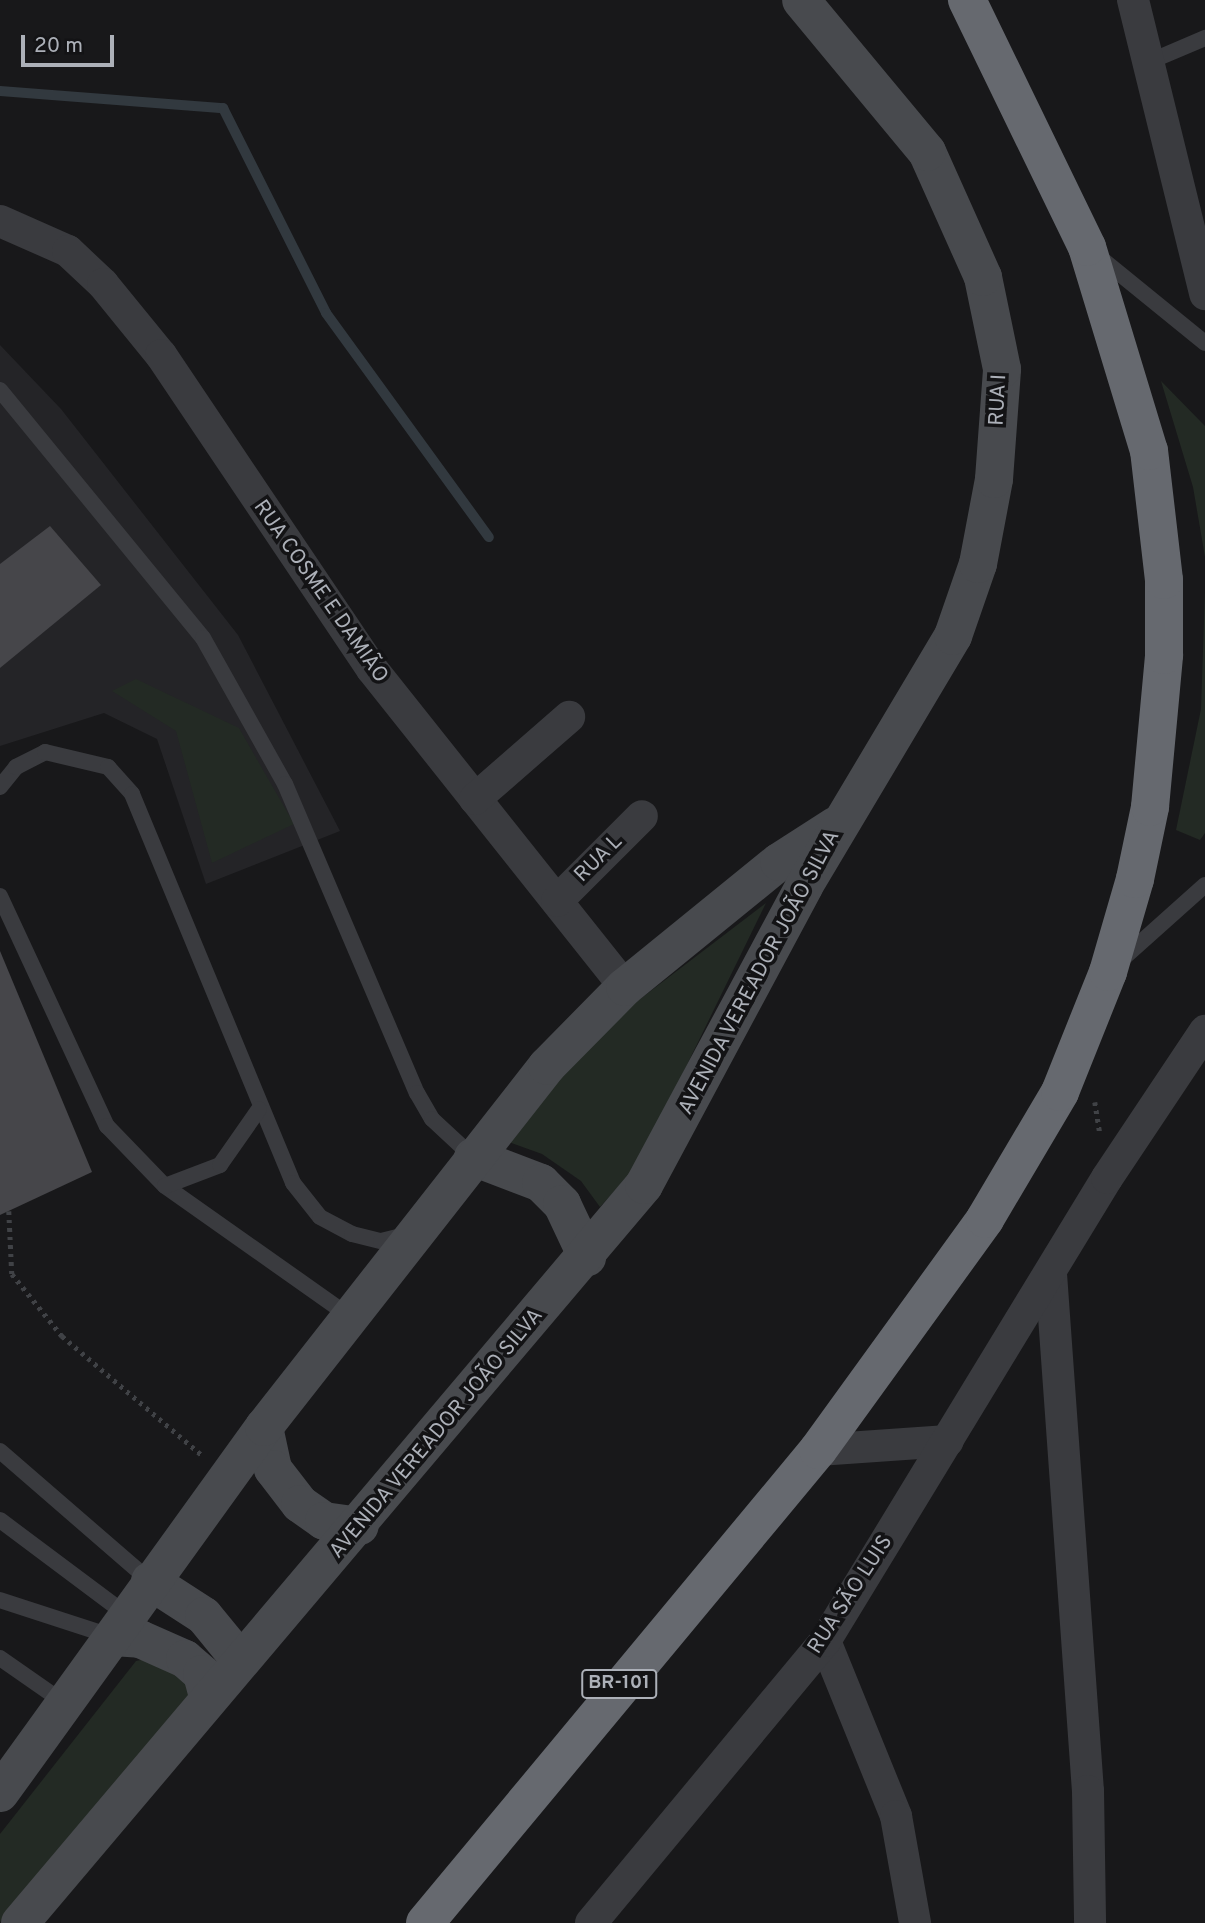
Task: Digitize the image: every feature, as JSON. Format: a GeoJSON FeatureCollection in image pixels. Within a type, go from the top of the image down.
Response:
{"type":"FeatureCollection","features":[{"type":"Feature","properties":{"kind":"highway","name":"BR-101"},"geometry":{"type":"LineString","coordinates":[[425,1923],[818,1450],[1023,1157],[1060,1092],[1108,972],[1150,807],[1164,580],[1149,451],[1087,247],[967,0]]}},
{"type":"Feature","properties":{"kind":"street","name":"RUA I"},"geometry":{"type":"LineString","coordinates":[[801,0],[927,152],[983,277],[1002,369],[994,479],[978,564],[953,636],[841,823]]}},
{"type":"Feature","properties":{"kind":"street"},"geometry":{"type":"LineString","coordinates":[[1133,0],[1151,61],[1205,294]]}},
{"type":"Feature","properties":{"kind":"street","name":"RUA COSME E DAMIÃO"},"geometry":{"type":"LineString","coordinates":[[0,221],[68,251],[103,284],[161,355],[372,670],[625,987]]}},
{"type":"Feature","properties":{"kind":"street"},"geometry":{"type":"LineString","coordinates":[[475,799],[569,717]]}},
{"type":"Feature","properties":{"kind":"street","name":"RUA L"},"geometry":{"type":"LineString","coordinates":[[556,901],[642,816]]}},
{"type":"Feature","properties":{"kind":"street","name":"AVENIDA VEREADOR JOÃO SILVA"},"geometry":{"type":"LineString","coordinates":[[0,1793],[66,1704],[150,1581],[264,1427],[411,1234],[547,1066],[625,987],[779,862],[841,823]]}},
{"type":"Feature","properties":{"kind":"street","name":"AVENIDA VEREADOR JOÃO SILVA"},"geometry":{"type":"LineString","coordinates":[[20,1923],[208,1696],[360,1526],[587,1257],[644,1185],[841,823]]}},
{"type":"Feature","properties":{"kind":"street","name":"RUA SÃO LUIS"},"geometry":{"type":"LineString","coordinates":[[591,1923],[825,1641],[1051,1274],[1107,1178],[1205,1031]]}},
{"type":"Feature","properties":{"kind":"street"},"geometry":{"type":"LineString","coordinates":[[473,1157],[541,1183],[562,1204],[587,1257]]}},
{"type":"Feature","properties":{"kind":"street"},"geometry":{"type":"LineString","coordinates":[[1051,1274],[1088,1791],[1090,1923]]}},
{"type":"Feature","properties":{"kind":"street"},"geometry":{"type":"LineString","coordinates":[[264,1427],[273,1469],[300,1504],[324,1521],[360,1526]]}},
{"type":"Feature","properties":{"kind":"street"},"geometry":{"type":"LineString","coordinates":[[818,1450],[948,1441]]}},
{"type":"Feature","properties":{"kind":"street"},"geometry":{"type":"LineString","coordinates":[[150,1581],[204,1616],[240,1660]]}},
{"type":"Feature","properties":{"kind":"street"},"geometry":{"type":"LineString","coordinates":[[120,1626],[140,1639],[185,1659],[202,1674],[208,1696]]}},
{"type":"Feature","properties":{"kind":"street"},"geometry":{"type":"LineString","coordinates":[[825,1641],[896,1816],[915,1923]]}},
{"type":"Feature","properties":{"kind":"lane"},"geometry":{"type":"LineString","coordinates":[[1151,61],[1205,38]]}},
{"type":"Feature","properties":{"kind":"lane"},"geometry":{"type":"LineString","coordinates":[[1087,247],[1205,343]]}},
{"type":"Feature","properties":{"kind":"lane"},"geometry":{"type":"LineString","coordinates":[[0,390],[203,638],[285,785],[417,1093],[432,1119],[473,1157]]}},
{"type":"Feature","properties":{"kind":"lane"},"geometry":{"type":"LineString","coordinates":[[0,787],[16,767],[45,752],[108,767],[132,794],[259,1109],[293,1183],[320,1217],[381,1241],[411,1234]]}},
{"type":"Feature","properties":{"kind":"lane"},"geometry":{"type":"LineString","coordinates":[[1108,972],[1205,885]]}},
{"type":"Feature","properties":{"kind":"lane"},"geometry":{"type":"LineString","coordinates":[[0,896],[107,1126],[166,1186],[349,1316]]}},
{"type":"Feature","properties":{"kind":"lane"},"geometry":{"type":"LineString","coordinates":[[166,1186],[220,1165],[259,1109]]}},
{"type":"Feature","properties":{"kind":"lane"},"geometry":{"type":"LineString","coordinates":[[0,1451],[150,1581]]}},
{"type":"Feature","properties":{"kind":"lane"},"geometry":{"type":"LineString","coordinates":[[0,1520],[120,1626]]}},
{"type":"Feature","properties":{"kind":"lane"},"geometry":{"type":"LineString","coordinates":[[0,1600],[120,1626]]}},
{"type":"Feature","properties":{"kind":"lane"},"geometry":{"type":"LineString","coordinates":[[0,1658],[66,1704]]}},
{"type":"Feature","properties":{"kind":"path"},"geometry":{"type":"LineString","coordinates":[[1092,1088],[1107,1178]]}},
{"type":"Feature","properties":{"kind":"path"},"geometry":{"type":"LineString","coordinates":[[9,1211],[12,1274],[62,1336],[208,1461]]}},
{"type":"Feature","properties":{"kind":"shaded area"},"geometry":{"type":"Polygon","coordinates":[[[0,345],[61,409],[238,635],[340,831],[206,884],[157,739],[104,713],[0,746],[0,345]]]}},
{"type":"Feature","properties":{"kind":"shaded area"},"geometry":{"type":"Polygon","coordinates":[[[1161,381],[1205,426],[1205,557],[1193,487],[1161,381]]]}},
{"type":"Feature","properties":{"kind":"shaded area"},"geometry":{"type":"Polygon","coordinates":[[[1205,591],[1205,833],[1200,840],[1176,830],[1201,709],[1205,591]]]}},
{"type":"Feature","properties":{"kind":"shaded area"},"geometry":{"type":"Polygon","coordinates":[[[136,679],[239,728],[294,824],[212,863],[176,731],[112,691],[136,679]]]}},
{"type":"Feature","properties":{"kind":"shaded area"},"geometry":{"type":"Polygon","coordinates":[[[766,903],[638,1165],[600,1207],[581,1181],[542,1154],[506,1141],[610,1022],[766,903]]]}},
{"type":"Feature","properties":{"kind":"shaded area"},"geometry":{"type":"Polygon","coordinates":[[[154,1657],[190,1675],[189,1699],[0,1922],[0,1834],[136,1661],[154,1657]]]}},
{"type":"Feature","properties":{"kind":"building"},"geometry":{"type":"Polygon","coordinates":[[[50,526],[101,585],[0,668],[0,564],[50,526]]]}},
{"type":"Feature","properties":{"kind":"building"},"geometry":{"type":"Polygon","coordinates":[[[0,951],[92,1172],[0,1215],[0,951]]]}},
{"type":"Feature","properties":{"kind":"waterway"},"geometry":{"type":"LineString","coordinates":[[0,91],[223,108],[326,313],[489,537]]}}]}
